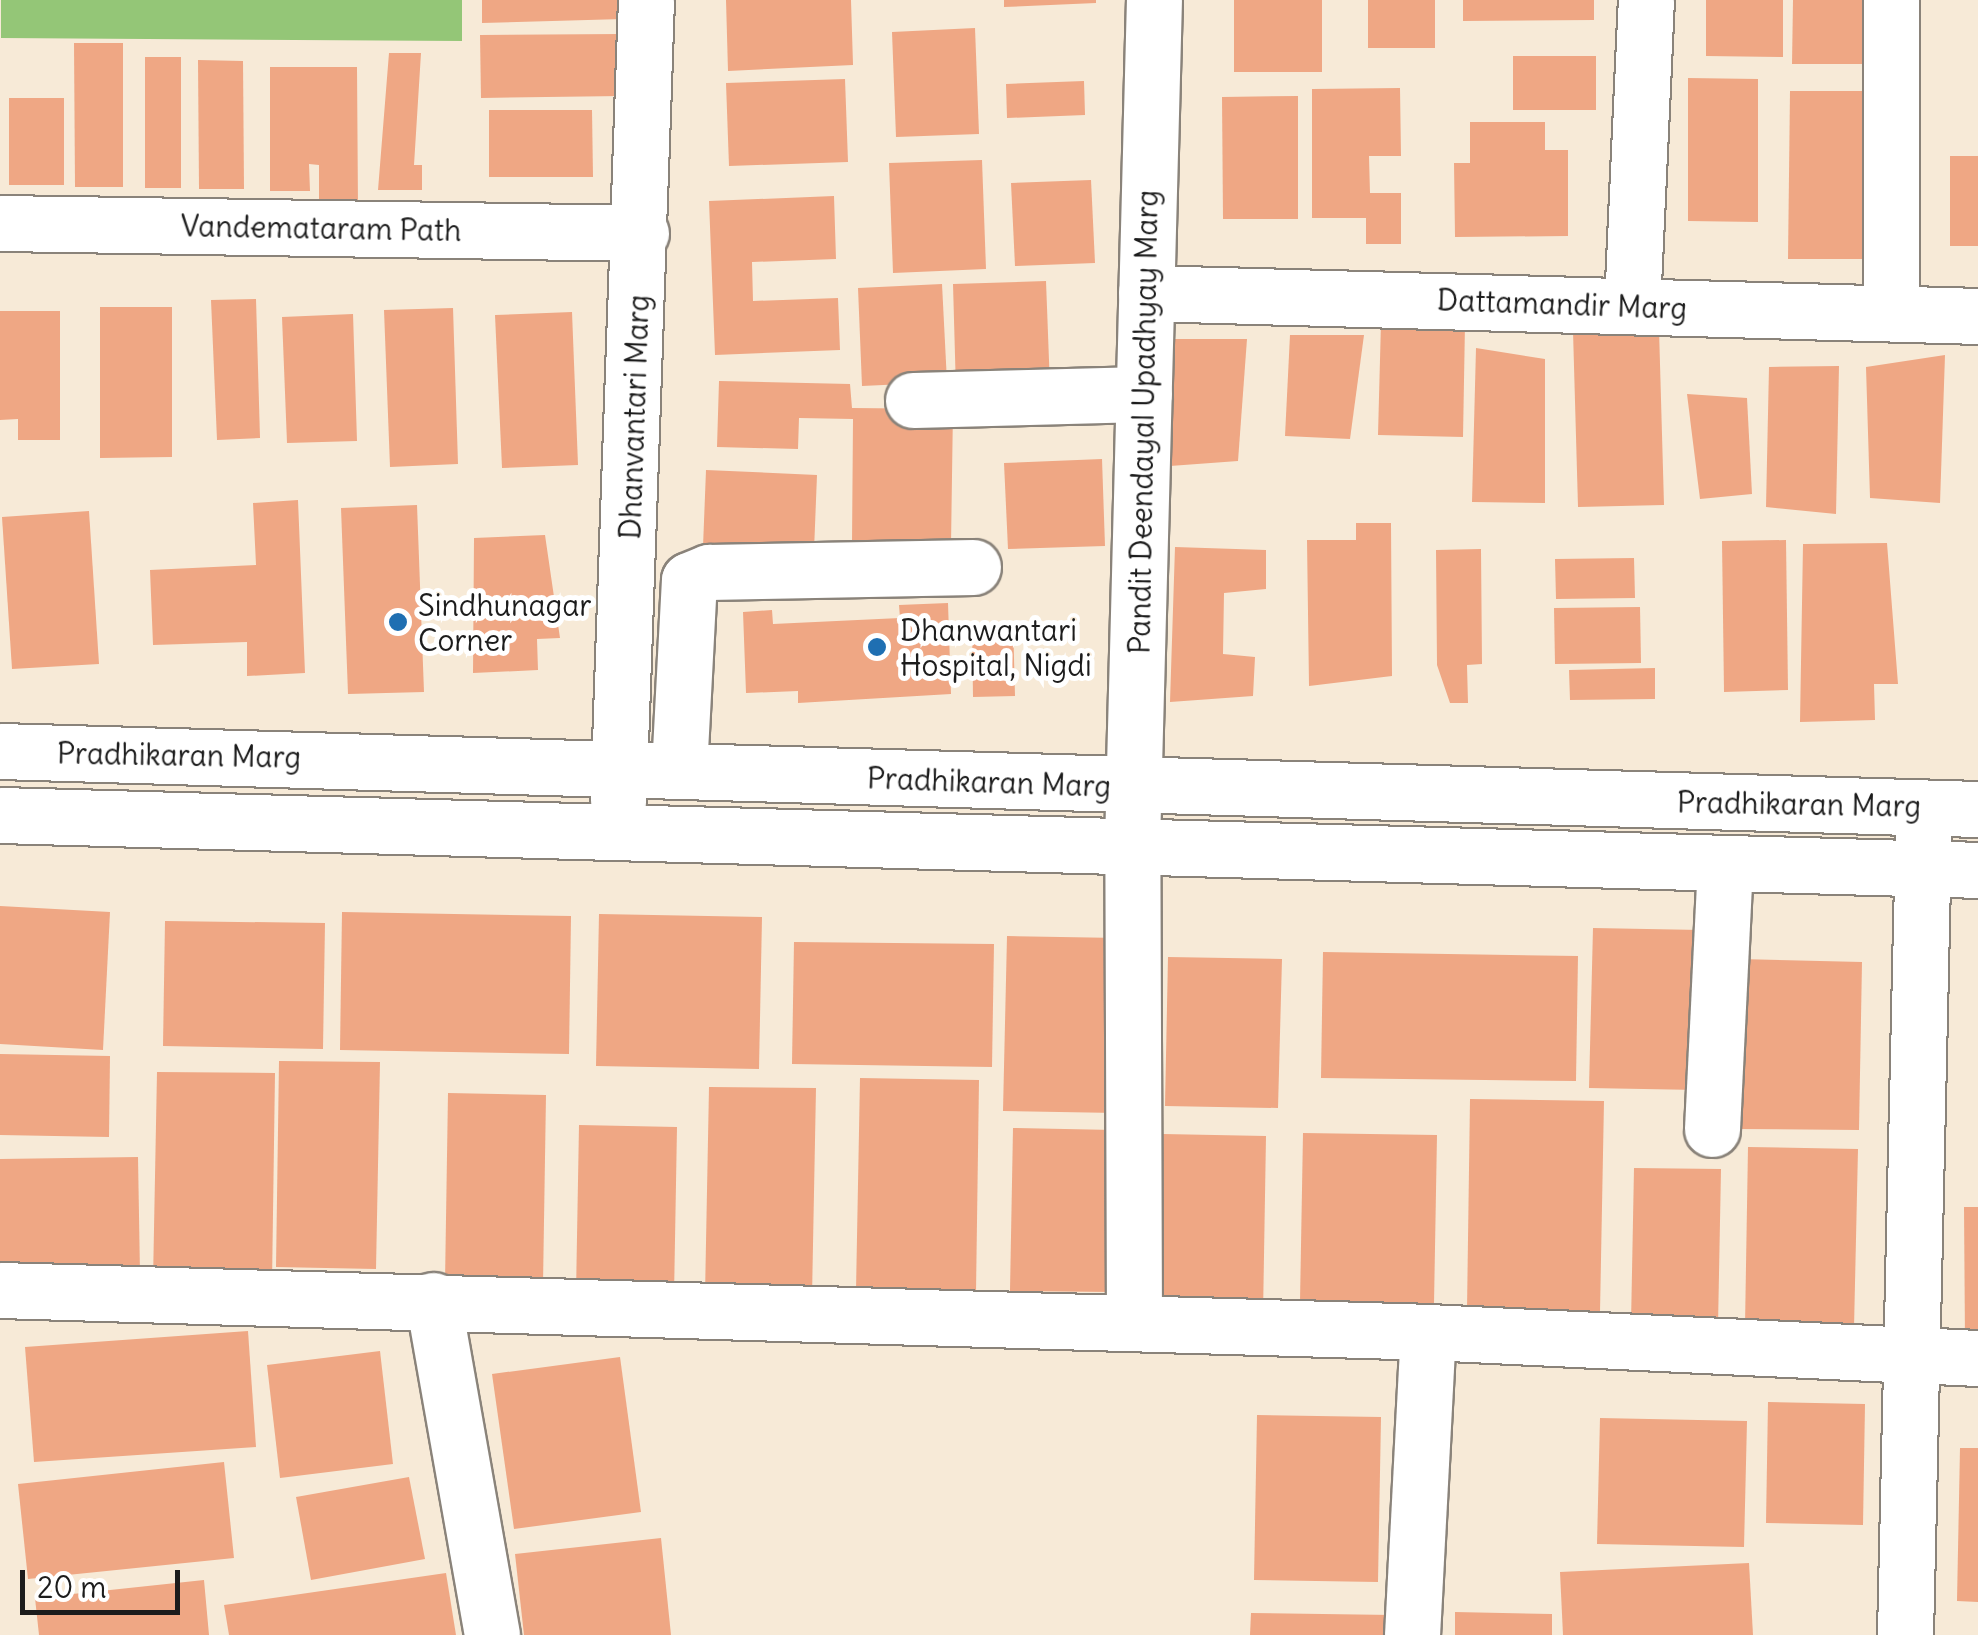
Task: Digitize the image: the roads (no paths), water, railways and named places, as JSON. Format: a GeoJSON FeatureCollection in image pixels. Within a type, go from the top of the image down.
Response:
{"type":"FeatureCollection","features":[{"type":"Feature","properties":{"kind":"street","name":"Dhanvantari Marg"},"geometry":{"type":"LineString","coordinates":[[617,834],[641,233],[646,0]]}},
{"type":"Feature","properties":{"kind":"street","name":"Pandit Deendayal Upadhyay Marg"},"geometry":{"type":"LineString","coordinates":[[1134,1322],[1132,844],[1154,0]]}},
{"type":"Feature","properties":{"kind":"street"},"geometry":{"type":"LineString","coordinates":[[1632,306],[1646,0]]}},
{"type":"Feature","properties":{"kind":"street"},"geometry":{"type":"LineString","coordinates":[[1890,313],[1891,0]]}},
{"type":"Feature","properties":{"kind":"street","name":"Vandemataram Path"},"geometry":{"type":"LineString","coordinates":[[0,223],[641,233]]}},
{"type":"Feature","properties":{"kind":"street","name":"Dattamandir Marg"},"geometry":{"type":"LineString","coordinates":[[1146,293],[1978,316]]}},
{"type":"Feature","properties":{"kind":"street"},"geometry":{"type":"LineString","coordinates":[[913,400],[1144,394]]}},
{"type":"Feature","properties":{"kind":"street"},"geometry":{"type":"LineString","coordinates":[[679,770],[689,580],[708,572],[973,567]]}},
{"type":"Feature","properties":{"kind":"street","name":"Pradhikaran Marg"},"geometry":{"type":"LineString","coordinates":[[0,751],[619,767],[1134,788],[1978,808]]}},
{"type":"Feature","properties":{"kind":"street"},"geometry":{"type":"LineString","coordinates":[[1905,1635],[1924,807]]}},
{"type":"Feature","properties":{"kind":"street","name":"Pradhikaran Marg"},"geometry":{"type":"LineString","coordinates":[[0,815],[1978,870]]}},
{"type":"Feature","properties":{"kind":"street"},"geometry":{"type":"LineString","coordinates":[[1712,1129],[1724,863]]}},
{"type":"Feature","properties":{"kind":"street"},"geometry":{"type":"LineString","coordinates":[[0,1290],[1428,1332],[1978,1358]]}},
{"type":"Feature","properties":{"kind":"street"},"geometry":{"type":"LineString","coordinates":[[433,1300],[492,1635]]}},
{"type":"Feature","properties":{"kind":"street"},"geometry":{"type":"LineString","coordinates":[[1412,1635],[1428,1332]]}},
{"type":"Feature","properties":{"kind":"place","name":"Sindhunagar Corner"},"geometry":{"type":"Point","coordinates":[398,622]}},
{"type":"Feature","properties":{"kind":"place","name":"Dhanwantari Hospital, Nigdi"},"geometry":{"type":"Point","coordinates":[877,647]}}]}
